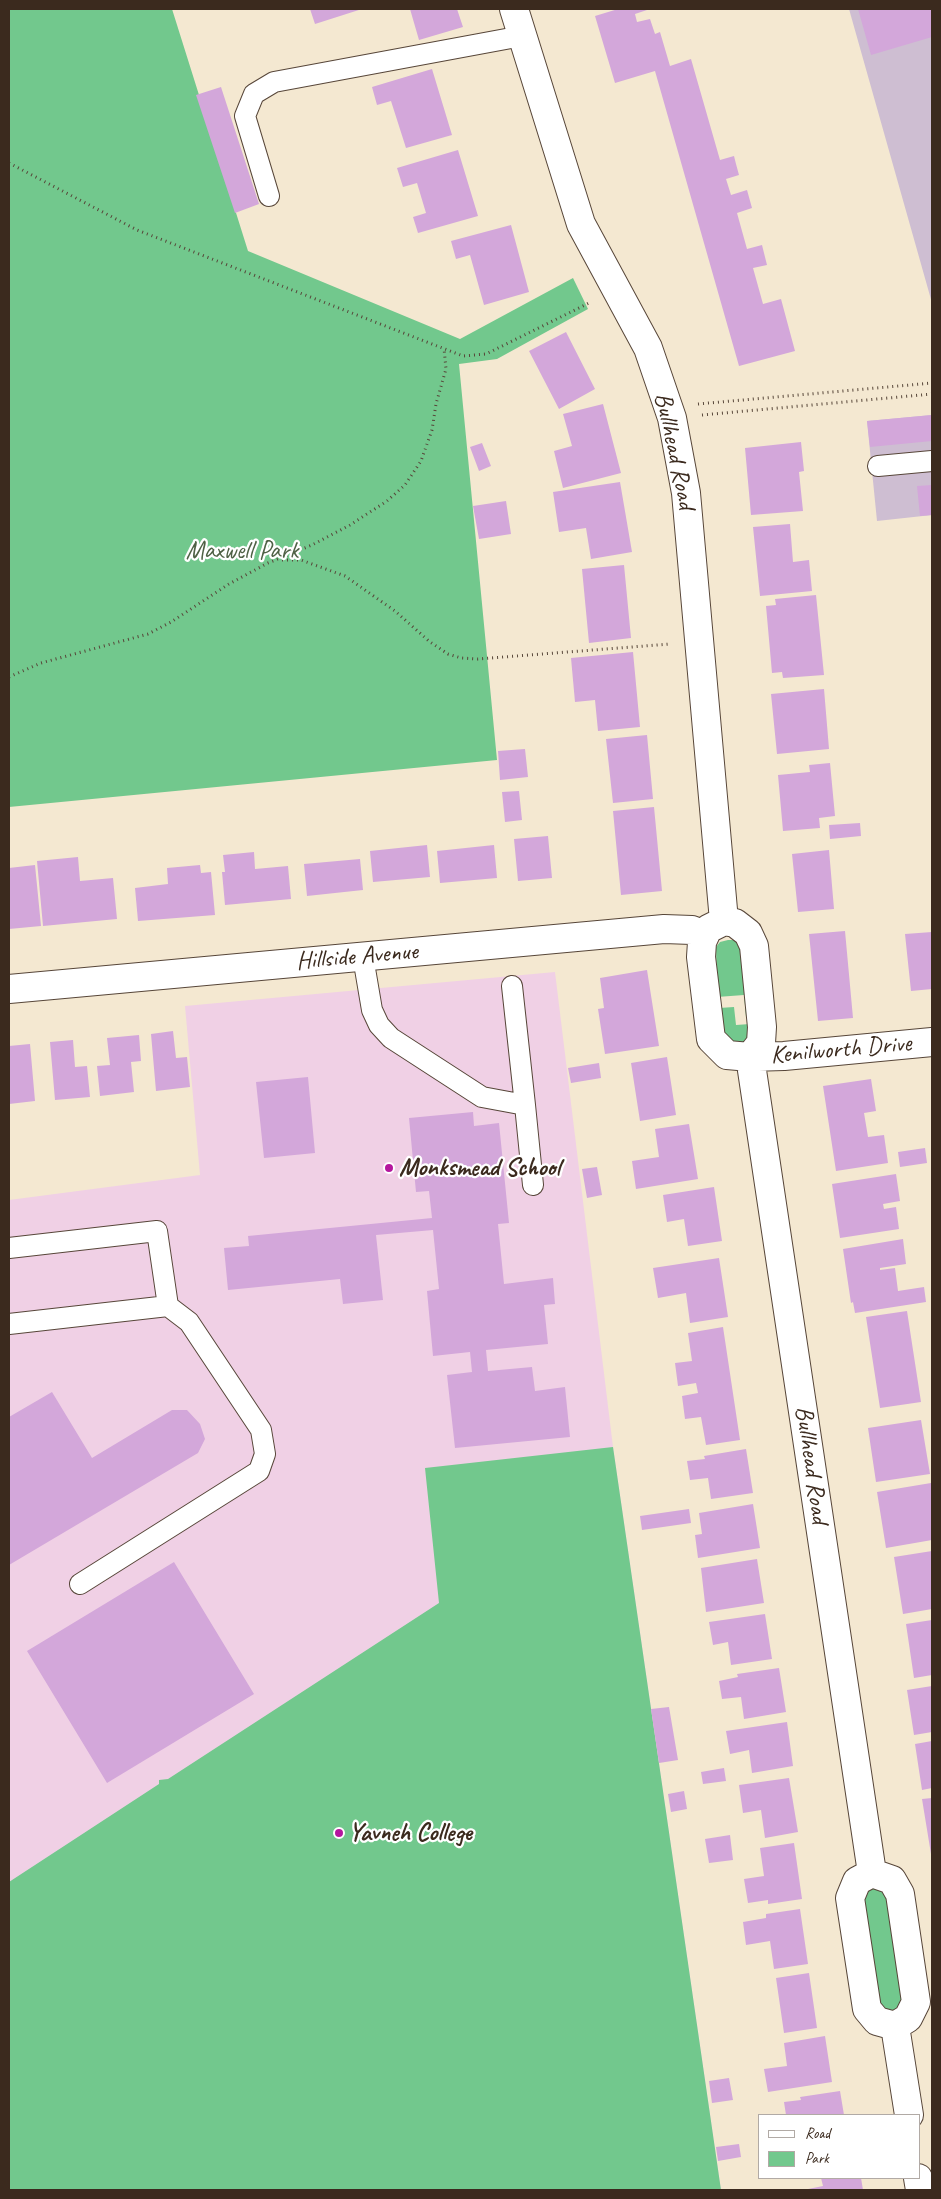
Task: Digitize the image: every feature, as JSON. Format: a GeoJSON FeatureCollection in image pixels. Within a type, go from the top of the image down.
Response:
{"type":"FeatureCollection","features":[{"type":"Feature","properties":{"kind":"street","name":"Bullhead Road"},"geometry":{"type":"LineString","coordinates":[[514,9],[581,224],[648,348],[670,412],[686,492],[700,642],[715,928],[702,942],[701,957],[711,1039],[727,1054],[750,1057],[872,1873]]}},
{"type":"Feature","properties":{"kind":"street"},"geometry":{"type":"LineString","coordinates":[[715,928],[735,923],[748,933],[754,946],[762,1035],[761,1043],[750,1057]]}},
{"type":"Feature","properties":{"kind":"street","name":"Hillside Avenue"},"geometry":{"type":"LineString","coordinates":[[9,989],[664,929],[692,930],[715,928]]}},
{"type":"Feature","properties":{"kind":"street","name":"Kenilworth Drive"},"geometry":{"type":"LineString","coordinates":[[750,1057],[784,1056],[932,1042]]}},
{"type":"Feature","properties":{"kind":"street"},"geometry":{"type":"LineString","coordinates":[[872,1873],[892,1880],[900,1894],[902,1904],[916,2002],[908,2018],[895,2026],[877,2021],[867,2009],[850,1898],[857,1881],[872,1873]]}},
{"type":"Feature","properties":{"kind":"street"},"geometry":{"type":"LineString","coordinates":[[895,2026],[909,2114]]}},
{"type":"Feature","properties":{"kind":"lane"},"geometry":{"type":"LineString","coordinates":[[269,196],[245,116],[254,94],[274,82],[522,36]]}},
{"type":"Feature","properties":{"kind":"lane"},"geometry":{"type":"LineString","coordinates":[[878,466],[932,461]]}},
{"type":"Feature","properties":{"kind":"lane"},"geometry":{"type":"LineString","coordinates":[[363,957],[372,1010],[380,1025],[391,1038],[482,1097],[525,1105]]}},
{"type":"Feature","properties":{"kind":"lane"},"geometry":{"type":"LineString","coordinates":[[512,986],[534,1184]]}},
{"type":"Feature","properties":{"kind":"lane"},"geometry":{"type":"LineString","coordinates":[[9,1248],[157,1230],[168,1306]]}},
{"type":"Feature","properties":{"kind":"lane"},"geometry":{"type":"LineString","coordinates":[[9,1324],[168,1306],[189,1322],[261,1430],[265,1454],[259,1471],[80,1584]]}},
{"type":"Feature","properties":{"kind":"path"},"geometry":{"type":"LineString","coordinates":[[9,163],[137,230],[463,356],[486,354],[617,289]]}},
{"type":"Feature","properties":{"kind":"path"},"geometry":{"type":"LineString","coordinates":[[9,677],[41,662],[148,634],[171,622],[228,584],[312,545],[350,525],[387,501],[405,485],[421,461],[432,430],[436,404],[446,369],[444,348]]}},
{"type":"Feature","properties":{"kind":"path"},"geometry":{"type":"LineString","coordinates":[[670,412],[932,383]]}},
{"type":"Feature","properties":{"kind":"path"},"geometry":{"type":"LineString","coordinates":[[670,412],[932,394]]}},
{"type":"Feature","properties":{"kind":"path"},"geometry":{"type":"LineString","coordinates":[[278,560],[301,560],[345,576],[395,611],[430,642],[448,654],[461,658],[478,659],[700,642]]}},
{"type":"Feature","properties":{"kind":"shaded area"},"geometry":{"type":"Polygon","coordinates":[[[849,9],[932,9],[932,303],[849,9]]]}},
{"type":"Feature","properties":{"kind":"shaded area"},"geometry":{"type":"Polygon","coordinates":[[[932,415],[932,515],[877,521],[867,421],[932,415]]]}},
{"type":"Feature","properties":{"kind":"shaded area","name":"Yavneh College"},"geometry":{"type":"Polygon","coordinates":[[[555,972],[613,1447],[721,2190],[9,2190],[9,1200],[200,1175],[185,1006],[555,972]]]}},
{"type":"Feature","properties":{"kind":"green space","name":"Maxwell Park"},"geometry":{"type":"Polygon","coordinates":[[[9,9],[172,9],[248,251],[460,339],[573,278],[588,309],[497,359],[459,364],[497,760],[9,807],[9,9]]]}},
{"type":"Feature","properties":{"kind":"green space"},"geometry":{"type":"Polygon","coordinates":[[[734,940],[740,944],[749,1017],[746,1017],[744,995],[717,997],[716,947],[720,942],[734,940]]]}},
{"type":"Feature","properties":{"kind":"green space"},"geometry":{"type":"Polygon","coordinates":[[[734,1007],[736,1025],[750,1024],[751,1036],[737,1046],[723,1039],[719,1008],[734,1007]]]}},
{"type":"Feature","properties":{"kind":"green space","name":"Yavneh College"},"geometry":{"type":"Polygon","coordinates":[[[613,1447],[721,2190],[9,2190],[9,1882],[159,1784],[159,1780],[168,1779],[439,1603],[425,1468],[613,1447]]]}},
{"type":"Feature","properties":{"kind":"green space"},"geometry":{"type":"Polygon","coordinates":[[[870,1886],[886,1887],[906,1999],[900,2012],[880,2010],[861,1898],[870,1886]]]}},
{"type":"Feature","properties":{"kind":"building"},"geometry":{"type":"Polygon","coordinates":[[[310,9],[362,9],[315,24],[310,9]]]}},
{"type":"Feature","properties":{"kind":"building"},"geometry":{"type":"Polygon","coordinates":[[[410,9],[457,9],[463,27],[419,40],[410,9]]]}},
{"type":"Feature","properties":{"kind":"building"},"geometry":{"type":"Polygon","coordinates":[[[618,9],[650,9],[635,14],[637,22],[650,19],[655,34],[660,32],[670,66],[691,59],[720,160],[734,156],[739,175],[726,179],[731,195],[747,190],[752,208],[737,213],[747,249],[762,245],[767,265],[753,268],[763,304],[781,299],[795,351],[739,366],[655,71],[615,83],[595,16],[618,9]]]}},
{"type":"Feature","properties":{"kind":"building"},"geometry":{"type":"Polygon","coordinates":[[[858,9],[932,9],[932,37],[871,55],[858,9]]]}},
{"type":"Feature","properties":{"kind":"building"},"geometry":{"type":"Polygon","coordinates":[[[432,69],[452,135],[406,148],[391,101],[377,105],[372,87],[432,69]]]}},
{"type":"Feature","properties":{"kind":"building"},"geometry":{"type":"Polygon","coordinates":[[[221,87],[259,204],[235,213],[196,95],[221,87]]]}},
{"type":"Feature","properties":{"kind":"building"},"geometry":{"type":"Polygon","coordinates":[[[458,150],[478,216],[418,233],[413,217],[426,213],[417,183],[403,187],[397,168],[458,150]]]}},
{"type":"Feature","properties":{"kind":"building"},"geometry":{"type":"Polygon","coordinates":[[[511,225],[529,292],[484,305],[470,255],[456,259],[451,241],[511,225]]]}},
{"type":"Feature","properties":{"kind":"building"},"geometry":{"type":"Polygon","coordinates":[[[566,332],[595,389],[559,409],[529,351],[566,332]]]}},
{"type":"Feature","properties":{"kind":"building"},"geometry":{"type":"Polygon","coordinates":[[[603,404],[621,473],[563,488],[554,451],[572,446],[563,414],[603,404]]]}},
{"type":"Feature","properties":{"kind":"building"},"geometry":{"type":"Polygon","coordinates":[[[932,415],[932,441],[870,447],[867,421],[932,415]]]}},
{"type":"Feature","properties":{"kind":"building"},"geometry":{"type":"Polygon","coordinates":[[[801,442],[804,471],[799,472],[803,511],[751,515],[745,448],[801,442]]]}},
{"type":"Feature","properties":{"kind":"building"},"geometry":{"type":"Polygon","coordinates":[[[482,443],[491,466],[479,471],[470,447],[482,443]]]}},
{"type":"Feature","properties":{"kind":"building"},"geometry":{"type":"Polygon","coordinates":[[[620,482],[632,552],[591,559],[586,528],[559,532],[553,492],[620,482]]]}},
{"type":"Feature","properties":{"kind":"building"},"geometry":{"type":"Polygon","coordinates":[[[932,485],[932,515],[920,516],[917,486],[932,485]]]}},
{"type":"Feature","properties":{"kind":"building"},"geometry":{"type":"Polygon","coordinates":[[[506,501],[511,534],[479,539],[473,506],[506,501]]]}},
{"type":"Feature","properties":{"kind":"building"},"geometry":{"type":"Polygon","coordinates":[[[790,524],[793,562],[809,560],[812,591],[760,596],[753,527],[790,524]]]}},
{"type":"Feature","properties":{"kind":"building"},"geometry":{"type":"Polygon","coordinates":[[[624,565],[631,638],[589,643],[582,569],[624,565]]]}},
{"type":"Feature","properties":{"kind":"building"},"geometry":{"type":"Polygon","coordinates":[[[816,595],[824,675],[783,678],[782,672],[772,673],[766,606],[776,605],[775,599],[816,595]]]}},
{"type":"Feature","properties":{"kind":"building"},"geometry":{"type":"Polygon","coordinates":[[[633,652],[640,727],[598,731],[595,700],[575,702],[571,658],[633,652]]]}},
{"type":"Feature","properties":{"kind":"building"},"geometry":{"type":"Polygon","coordinates":[[[824,689],[829,749],[777,754],[771,694],[824,689]]]}},
{"type":"Feature","properties":{"kind":"building"},"geometry":{"type":"Polygon","coordinates":[[[647,735],[653,799],[613,803],[606,739],[647,735]]]}},
{"type":"Feature","properties":{"kind":"building"},"geometry":{"type":"Polygon","coordinates":[[[525,749],[528,777],[500,780],[498,751],[525,749]]]}},
{"type":"Feature","properties":{"kind":"building"},"geometry":{"type":"Polygon","coordinates":[[[830,763],[835,816],[819,818],[820,828],[783,831],[778,775],[810,772],[809,765],[830,763]]]}},
{"type":"Feature","properties":{"kind":"building"},"geometry":{"type":"Polygon","coordinates":[[[519,791],[522,820],[505,822],[502,792],[519,791]]]}},
{"type":"Feature","properties":{"kind":"building"},"geometry":{"type":"Polygon","coordinates":[[[654,807],[662,891],[621,895],[613,811],[654,807]]]}},
{"type":"Feature","properties":{"kind":"building"},"geometry":{"type":"Polygon","coordinates":[[[860,823],[861,836],[830,839],[829,825],[860,823]]]}},
{"type":"Feature","properties":{"kind":"building"},"geometry":{"type":"Polygon","coordinates":[[[548,836],[552,878],[518,881],[514,839],[548,836]]]}},
{"type":"Feature","properties":{"kind":"building"},"geometry":{"type":"Polygon","coordinates":[[[427,845],[430,877],[373,882],[370,851],[427,845]]]}},
{"type":"Feature","properties":{"kind":"building"},"geometry":{"type":"Polygon","coordinates":[[[494,845],[497,878],[440,883],[437,851],[494,845]]]}},
{"type":"Feature","properties":{"kind":"building"},"geometry":{"type":"Polygon","coordinates":[[[829,850],[834,909],[798,912],[792,854],[829,850]]]}},
{"type":"Feature","properties":{"kind":"building"},"geometry":{"type":"Polygon","coordinates":[[[254,852],[255,869],[288,866],[291,899],[225,905],[222,872],[225,872],[223,855],[254,852]]]}},
{"type":"Feature","properties":{"kind":"building"},"geometry":{"type":"Polygon","coordinates":[[[78,857],[80,881],[113,878],[117,919],[43,926],[37,861],[78,857]]]}},
{"type":"Feature","properties":{"kind":"building"},"geometry":{"type":"Polygon","coordinates":[[[360,859],[363,890],[307,896],[304,864],[360,859]]]}},
{"type":"Feature","properties":{"kind":"building"},"geometry":{"type":"Polygon","coordinates":[[[35,865],[41,926],[9,929],[9,868],[35,865]]]}},
{"type":"Feature","properties":{"kind":"building"},"geometry":{"type":"Polygon","coordinates":[[[200,865],[201,873],[211,872],[215,915],[138,921],[135,888],[168,884],[167,868],[200,865]]]}},
{"type":"Feature","properties":{"kind":"building"},"geometry":{"type":"Polygon","coordinates":[[[845,931],[853,1018],[818,1021],[809,934],[845,931]]]}},
{"type":"Feature","properties":{"kind":"building"},"geometry":{"type":"Polygon","coordinates":[[[932,932],[932,989],[911,991],[905,934],[932,932]]]}},
{"type":"Feature","properties":{"kind":"building"},"geometry":{"type":"Polygon","coordinates":[[[647,970],[659,1046],[605,1054],[598,1009],[604,1008],[600,978],[647,970]]]}},
{"type":"Feature","properties":{"kind":"building"},"geometry":{"type":"Polygon","coordinates":[[[173,1031],[176,1058],[187,1057],[190,1087],[156,1091],[151,1034],[173,1031]]]}},
{"type":"Feature","properties":{"kind":"building"},"geometry":{"type":"Polygon","coordinates":[[[139,1035],[141,1061],[131,1062],[134,1092],[100,1096],[97,1066],[110,1065],[107,1038],[139,1035]]]}},
{"type":"Feature","properties":{"kind":"building"},"geometry":{"type":"Polygon","coordinates":[[[73,1040],[75,1067],[87,1066],[90,1097],[55,1100],[50,1042],[73,1040]]]}},
{"type":"Feature","properties":{"kind":"building"},"geometry":{"type":"Polygon","coordinates":[[[30,1044],[35,1101],[9,1104],[9,1046],[30,1044]]]}},
{"type":"Feature","properties":{"kind":"building"},"geometry":{"type":"Polygon","coordinates":[[[667,1057],[676,1115],[640,1121],[631,1063],[667,1057]]]}},
{"type":"Feature","properties":{"kind":"building"},"geometry":{"type":"Polygon","coordinates":[[[599,1063],[601,1078],[571,1083],[568,1068],[599,1063]]]}},
{"type":"Feature","properties":{"kind":"building"},"geometry":{"type":"Polygon","coordinates":[[[308,1077],[315,1153],[264,1158],[256,1082],[308,1077]]]}},
{"type":"Feature","properties":{"kind":"building"},"geometry":{"type":"Polygon","coordinates":[[[871,1079],[876,1111],[864,1113],[868,1137],[884,1135],[888,1163],[836,1171],[823,1086],[871,1079]]]}},
{"type":"Feature","properties":{"kind":"building"},"geometry":{"type":"Polygon","coordinates":[[[473,1112],[474,1126],[499,1123],[509,1223],[498,1224],[504,1284],[553,1278],[555,1304],[544,1305],[548,1344],[486,1350],[488,1371],[532,1367],[535,1391],[565,1387],[570,1437],[455,1448],[447,1375],[472,1372],[470,1352],[433,1356],[427,1291],[439,1289],[433,1230],[376,1235],[383,1300],[343,1304],[340,1279],[228,1290],[224,1248],[249,1246],[248,1236],[432,1218],[429,1191],[416,1192],[409,1118],[473,1112]]]}},
{"type":"Feature","properties":{"kind":"building"},"geometry":{"type":"Polygon","coordinates":[[[689,1124],[698,1179],[636,1189],[632,1161],[659,1157],[655,1129],[689,1124]]]}},
{"type":"Feature","properties":{"kind":"building"},"geometry":{"type":"Polygon","coordinates":[[[925,1148],[927,1163],[900,1167],[898,1152],[925,1148]]]}},
{"type":"Feature","properties":{"kind":"building"},"geometry":{"type":"Polygon","coordinates":[[[597,1167],[602,1195],[587,1198],[582,1169],[597,1167]]]}},
{"type":"Feature","properties":{"kind":"building"},"geometry":{"type":"Polygon","coordinates":[[[896,1174],[900,1201],[883,1204],[884,1209],[896,1207],[899,1229],[840,1238],[832,1184],[896,1174]]]}},
{"type":"Feature","properties":{"kind":"building"},"geometry":{"type":"Polygon","coordinates":[[[714,1187],[722,1241],[688,1246],[684,1219],[667,1222],[663,1195],[714,1187]]]}},
{"type":"Feature","properties":{"kind":"building"},"geometry":{"type":"Polygon","coordinates":[[[903,1239],[906,1264],[880,1268],[880,1270],[895,1268],[898,1291],[924,1287],[926,1302],[855,1313],[853,1302],[851,1303],[843,1249],[903,1239]]]}},
{"type":"Feature","properties":{"kind":"building"},"geometry":{"type":"Polygon","coordinates":[[[719,1258],[728,1317],[690,1323],[686,1293],[658,1298],[653,1268],[719,1258]]]}},
{"type":"Feature","properties":{"kind":"building"},"geometry":{"type":"Polygon","coordinates":[[[907,1311],[921,1402],[880,1408],[866,1317],[907,1311]]]}},
{"type":"Feature","properties":{"kind":"building"},"geometry":{"type":"Polygon","coordinates":[[[723,1327],[740,1440],[706,1445],[701,1417],[685,1419],[682,1396],[698,1393],[696,1383],[678,1386],[675,1363],[692,1361],[688,1333],[723,1327]]]}},
{"type":"Feature","properties":{"kind":"building"},"geometry":{"type":"Polygon","coordinates":[[[52,1392],[92,1458],[172,1410],[187,1410],[200,1424],[205,1439],[198,1453],[9,1565],[9,1417],[52,1392]]]}},
{"type":"Feature","properties":{"kind":"building"},"geometry":{"type":"Polygon","coordinates":[[[921,1420],[930,1474],[876,1482],[868,1428],[921,1420]]]}},
{"type":"Feature","properties":{"kind":"building"},"geometry":{"type":"Polygon","coordinates":[[[746,1449],[753,1493],[711,1499],[708,1478],[690,1480],[687,1461],[705,1459],[704,1456],[746,1449]]]}},
{"type":"Feature","properties":{"kind":"building"},"geometry":{"type":"Polygon","coordinates":[[[931,1483],[932,1540],[886,1548],[877,1492],[931,1483]]]}},
{"type":"Feature","properties":{"kind":"building"},"geometry":{"type":"Polygon","coordinates":[[[753,1504],[760,1548],[698,1558],[695,1535],[702,1534],[699,1513],[753,1504]]]}},
{"type":"Feature","properties":{"kind":"building"},"geometry":{"type":"Polygon","coordinates":[[[689,1509],[691,1523],[642,1530],[640,1516],[689,1509]]]}},
{"type":"Feature","properties":{"kind":"building"},"geometry":{"type":"Polygon","coordinates":[[[932,1551],[932,1609],[903,1614],[894,1557],[932,1551]]]}},
{"type":"Feature","properties":{"kind":"building"},"geometry":{"type":"Polygon","coordinates":[[[757,1559],[764,1603],[706,1612],[701,1568],[757,1559]]]}},
{"type":"Feature","properties":{"kind":"building"},"geometry":{"type":"Polygon","coordinates":[[[174,1562],[254,1694],[107,1783],[27,1651],[174,1562]]]}},
{"type":"Feature","properties":{"kind":"building"},"geometry":{"type":"Polygon","coordinates":[[[765,1614],[772,1659],[731,1665],[728,1642],[713,1645],[709,1622],[765,1614]]]}},
{"type":"Feature","properties":{"kind":"building"},"geometry":{"type":"Polygon","coordinates":[[[932,1620],[932,1675],[914,1678],[906,1624],[932,1620]]]}},
{"type":"Feature","properties":{"kind":"building"},"geometry":{"type":"Polygon","coordinates":[[[779,1668],[786,1712],[744,1719],[741,1697],[722,1699],[719,1681],[738,1677],[737,1674],[779,1668]]]}},
{"type":"Feature","properties":{"kind":"building"},"geometry":{"type":"Polygon","coordinates":[[[932,1686],[932,1732],[914,1735],[907,1690],[932,1686]]]}},
{"type":"Feature","properties":{"kind":"building"},"geometry":{"type":"Polygon","coordinates":[[[669,1707],[678,1760],[659,1763],[651,1709],[669,1707]]]}},
{"type":"Feature","properties":{"kind":"building"},"geometry":{"type":"Polygon","coordinates":[[[787,1722],[793,1766],[752,1773],[749,1750],[730,1754],[726,1731],[787,1722]]]}},
{"type":"Feature","properties":{"kind":"building"},"geometry":{"type":"Polygon","coordinates":[[[932,1741],[932,1788],[922,1790],[915,1744],[932,1741]]]}},
{"type":"Feature","properties":{"kind":"building"},"geometry":{"type":"Polygon","coordinates":[[[724,1768],[726,1781],[703,1784],[701,1772],[724,1768]]]}},
{"type":"Feature","properties":{"kind":"building"},"geometry":{"type":"Polygon","coordinates":[[[789,1778],[798,1832],[765,1838],[761,1810],[743,1813],[739,1785],[789,1778]]]}},
{"type":"Feature","properties":{"kind":"building"},"geometry":{"type":"Polygon","coordinates":[[[684,1791],[687,1809],[671,1812],[668,1794],[684,1791]]]}},
{"type":"Feature","properties":{"kind":"building"},"geometry":{"type":"Polygon","coordinates":[[[932,1798],[932,1854],[931,1854],[922,1799],[932,1798]]]}},
{"type":"Feature","properties":{"kind":"building"},"geometry":{"type":"Polygon","coordinates":[[[730,1835],[733,1860],[709,1863],[705,1839],[730,1835]]]}},
{"type":"Feature","properties":{"kind":"building"},"geometry":{"type":"Polygon","coordinates":[[[794,1843],[802,1899],[768,1904],[768,1900],[748,1903],[744,1879],[764,1876],[760,1848],[794,1843]]]}},
{"type":"Feature","properties":{"kind":"building"},"geometry":{"type":"Polygon","coordinates":[[[800,1909],[808,1964],[774,1969],[770,1941],[746,1945],[743,1922],[766,1918],[766,1914],[800,1909]]]}},
{"type":"Feature","properties":{"kind":"building"},"geometry":{"type":"Polygon","coordinates":[[[809,1973],[817,2028],[784,2033],[776,1978],[809,1973]]]}},
{"type":"Feature","properties":{"kind":"building"},"geometry":{"type":"Polygon","coordinates":[[[825,2036],[832,2082],[768,2092],[764,2069],[787,2066],[784,2043],[825,2036]]]}},
{"type":"Feature","properties":{"kind":"building"},"geometry":{"type":"Polygon","coordinates":[[[729,2078],[733,2100],[712,2103],[709,2081],[729,2078]]]}},
{"type":"Feature","properties":{"kind":"building"},"geometry":{"type":"Polygon","coordinates":[[[840,2091],[844,2114],[786,2114],[784,2102],[801,2100],[800,2097],[840,2091]]]}},
{"type":"Feature","properties":{"kind":"building"},"geometry":{"type":"Polygon","coordinates":[[[739,2144],[741,2157],[718,2161],[716,2147],[739,2144]]]}},
{"type":"Feature","properties":{"kind":"building"},"geometry":{"type":"Polygon","coordinates":[[[821,2179],[861,2179],[863,2190],[803,2190],[823,2186],[821,2179]]]}},
{"type":"Feature","properties":{"kind":"place","name":"Monksmead School"},"geometry":{"type":"Point","coordinates":[389,1168]}},
{"type":"Feature","properties":{"kind":"place","name":"Yavneh College"},"geometry":{"type":"Point","coordinates":[339,1833]}}]}
